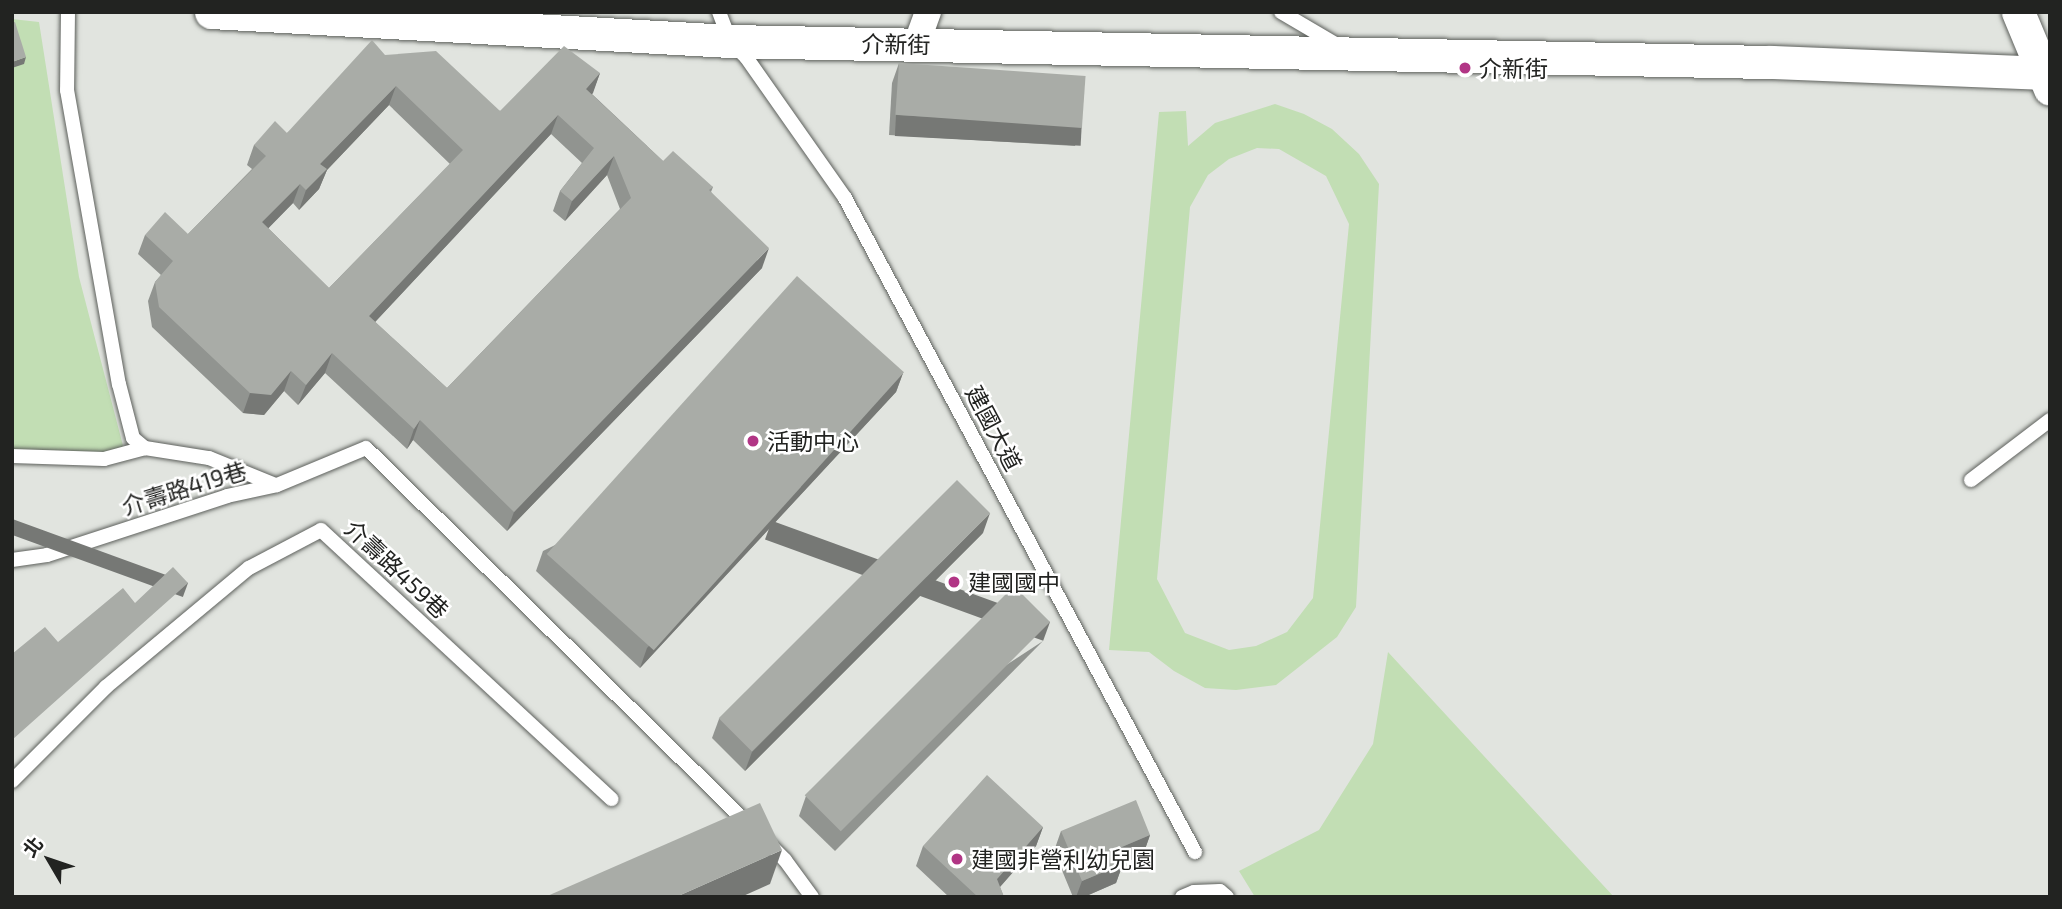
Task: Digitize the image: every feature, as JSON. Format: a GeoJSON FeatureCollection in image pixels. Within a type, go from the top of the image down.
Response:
{"type":"FeatureCollection","features":[{"type":"Feature","properties":{"kind":"street","name":"介新街"},"geometry":{"type":"LineString","coordinates":[[211,12],[724,26],[916,45],[1771,62],[2047,79]]}},
{"type":"Feature","properties":{"kind":"street"},"geometry":{"type":"LineString","coordinates":[[916,45],[928,12]]}},
{"type":"Feature","properties":{"kind":"street"},"geometry":{"type":"LineString","coordinates":[[2018,12],[2047,79]]}},
{"type":"Feature","properties":{"kind":"lane"},"geometry":{"type":"LineString","coordinates":[[68,12],[67,90],[119,384],[133,438],[145,447],[209,458],[276,485]]}},
{"type":"Feature","properties":{"kind":"lane"},"geometry":{"type":"LineString","coordinates":[[1281,12],[1351,53]]}},
{"type":"Feature","properties":{"kind":"lane","name":"建國大道"},"geometry":{"type":"LineString","coordinates":[[724,26],[845,198],[1195,852]]}},
{"type":"Feature","properties":{"kind":"lane"},"geometry":{"type":"LineString","coordinates":[[1971,480],[2050,420]]}},
{"type":"Feature","properties":{"kind":"lane"},"geometry":{"type":"LineString","coordinates":[[12,456],[104,460],[145,447]]}},
{"type":"Feature","properties":{"kind":"lane","name":"介壽路419巷"},"geometry":{"type":"LineString","coordinates":[[12,560],[47,555],[227,496],[276,485],[366,448],[785,860],[812,897]]}},
{"type":"Feature","properties":{"kind":"lane","name":"介壽路459巷"},"geometry":{"type":"LineString","coordinates":[[12,781],[106,687],[249,568],[321,530],[612,799]]}},
{"type":"Feature","properties":{"kind":"lane"},"geometry":{"type":"LineString","coordinates":[[1182,897],[1194,891],[1220,891],[1227,897]]}},
{"type":"Feature","properties":{"kind":"green space"},"geometry":{"type":"Polygon","coordinates":[[[12,19],[39,22],[79,277],[127,461],[12,453],[12,19]]]}},
{"type":"Feature","properties":{"kind":"green space"},"geometry":{"type":"Polygon","coordinates":[[[1275,104],[1304,114],[1332,129],[1359,154],[1379,184],[1356,607],[1337,637],[1276,685],[1236,690],[1205,688],[1174,671],[1149,652],[1109,650],[1159,112],[1186,111],[1188,146],[1215,123],[1275,104]],[[1257,148],[1229,159],[1208,175],[1190,207],[1157,579],[1185,633],[1229,650],[1256,646],[1287,632],[1313,598],[1349,224],[1326,176],[1279,149],[1257,148]]]}},
{"type":"Feature","properties":{"kind":"green space"},"geometry":{"type":"Polygon","coordinates":[[[1388,652],[1614,897],[1255,897],[1239,871],[1319,830],[1373,744],[1388,652]]]}},
{"type":"Feature","properties":{"kind":"building"},"geometry":{"type":"Polygon","coordinates":[[[15,22],[26,57],[12,62],[12,23],[15,22]]]}},
{"type":"Feature","properties":{"kind":"building"},"geometry":{"type":"Polygon","coordinates":[[[372,40],[385,55],[436,51],[500,111],[564,46],[600,73],[586,89],[663,161],[673,151],[713,187],[709,190],[769,248],[514,512],[420,420],[414,429],[332,353],[306,385],[291,371],[271,395],[250,393],[159,307],[155,282],[173,261],[145,235],[165,212],[188,234],[266,156],[254,145],[275,121],[287,133],[372,40]],[[396,86],[320,164],[327,169],[306,190],[300,184],[262,222],[329,288],[463,150],[396,86]],[[558,115],[369,316],[447,388],[631,198],[614,156],[572,201],[560,191],[594,148],[558,115]]]}},
{"type":"Feature","properties":{"kind":"building"},"geometry":{"type":"Polygon","coordinates":[[[899,63],[1086,76],[1082,128],[895,115],[899,63]]]}},
{"type":"Feature","properties":{"kind":"building","name":"活動中心"},"geometry":{"type":"Polygon","coordinates":[[[797,276],[904,372],[654,650],[547,554],[797,276]]]}},
{"type":"Feature","properties":{"kind":"building"},"geometry":{"type":"Polygon","coordinates":[[[957,480],[990,513],[752,752],[719,718],[957,480]]]}},
{"type":"Feature","properties":{"kind":"building"},"geometry":{"type":"Polygon","coordinates":[[[173,567],[188,583],[12,740],[12,654],[45,627],[58,642],[123,588],[135,603],[173,567]]]}},
{"type":"Feature","properties":{"kind":"building"},"geometry":{"type":"Polygon","coordinates":[[[1014,586],[1050,622],[841,831],[805,795],[1014,586]]]}},
{"type":"Feature","properties":{"kind":"building"},"geometry":{"type":"Polygon","coordinates":[[[987,775],[1043,827],[997,879],[1004,897],[978,897],[923,846],[987,775]]]}},
{"type":"Feature","properties":{"kind":"building"},"geometry":{"type":"Polygon","coordinates":[[[1136,800],[1150,835],[1117,849],[1123,864],[1082,881],[1061,831],[1136,800]]]}},
{"type":"Feature","properties":{"kind":"building"},"geometry":{"type":"Polygon","coordinates":[[[760,803],[782,850],[676,897],[545,897],[760,803]]]}},
{"type":"Feature","properties":{"kind":"place","name":"介新街"},"geometry":{"type":"Point","coordinates":[1465,68]}},
{"type":"Feature","properties":{"kind":"place","name":"活動中心"},"geometry":{"type":"Point","coordinates":[753,441]}},
{"type":"Feature","properties":{"kind":"place","name":"建國國中"},"geometry":{"type":"Point","coordinates":[954,582]}},
{"type":"Feature","properties":{"kind":"place","name":"建國非營利幼兒園"},"geometry":{"type":"Point","coordinates":[957,859]}}]}
